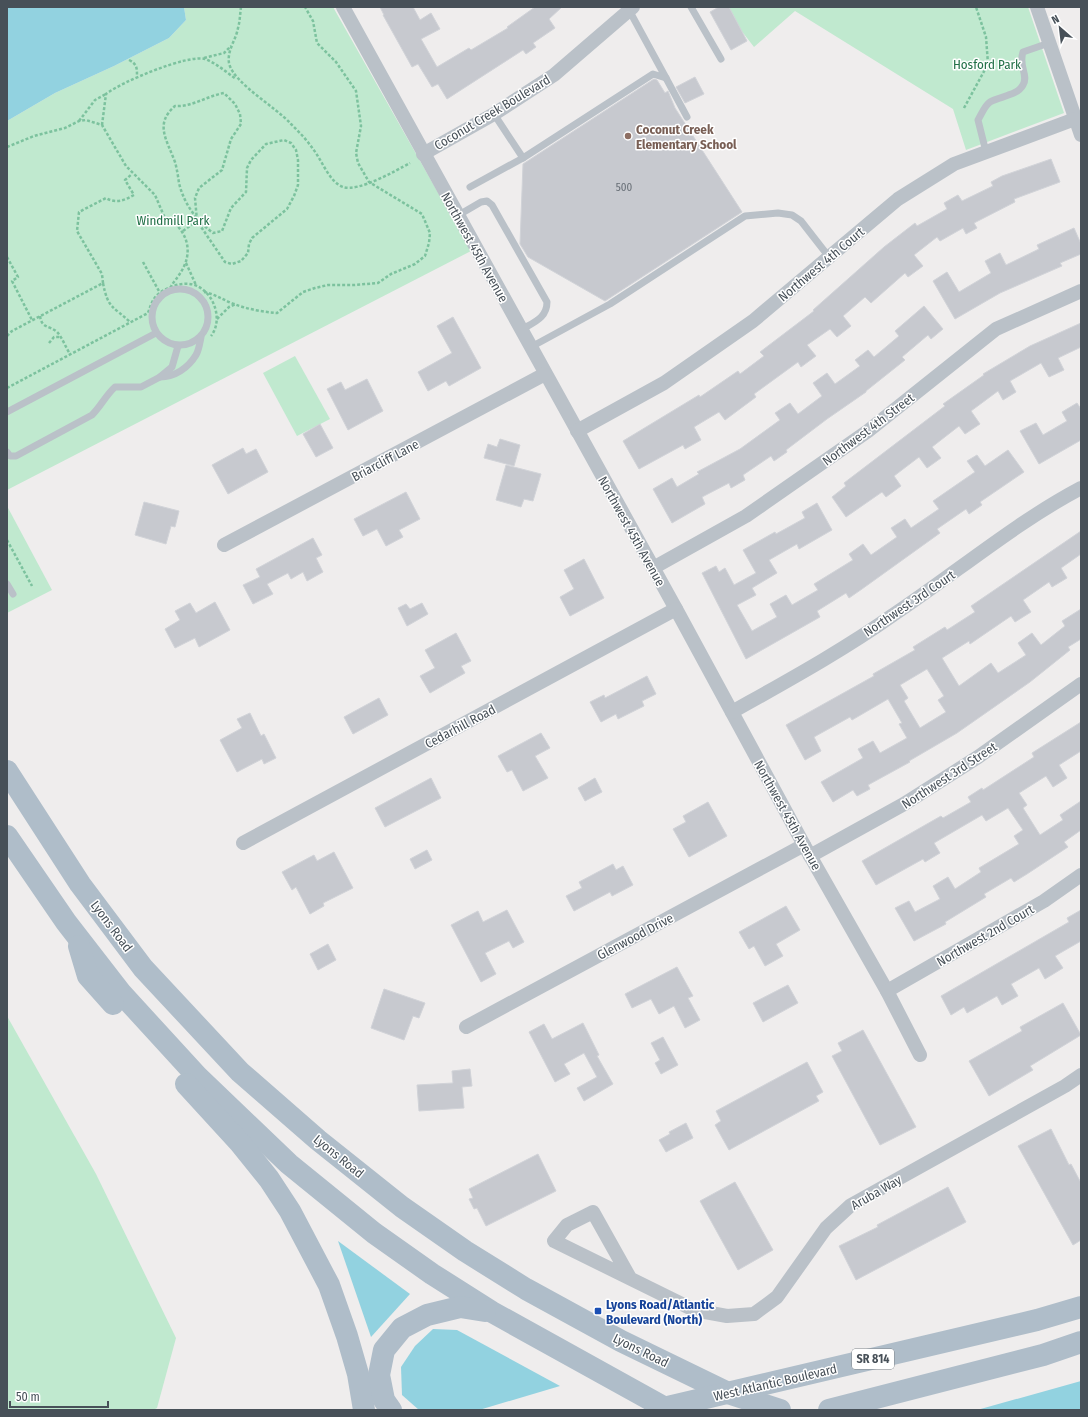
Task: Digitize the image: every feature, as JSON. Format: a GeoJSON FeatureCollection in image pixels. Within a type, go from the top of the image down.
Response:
{"type":"FeatureCollection","features":[{"type":"Feature","properties":{"kind":"main road","name":"Lyons Road"},"geometry":{"type":"LineString","coordinates":[[7,771],[80,884],[144,968],[240,1072],[294,1119],[402,1207],[472,1255],[526,1289],[621,1341],[728,1393],[780,1410]]}},
{"type":"Feature","properties":{"kind":"main road"},"geometry":{"type":"LineString","coordinates":[[7,836],[77,937],[121,993],[197,1076],[289,1164],[380,1237],[432,1274],[492,1312],[662,1409]]}},
{"type":"Feature","properties":{"kind":"main road"},"geometry":{"type":"LineString","coordinates":[[77,937],[88,976],[240,1143],[269,1179],[290,1211],[329,1285],[356,1366],[364,1410]]}},
{"type":"Feature","properties":{"kind":"main road"},"geometry":{"type":"LineString","coordinates":[[391,1410],[384,1400],[379,1375],[384,1350],[402,1328],[427,1315],[460,1307],[492,1312]]}},
{"type":"Feature","properties":{"kind":"main road","name":"West Atlantic Boulevard"},"geometry":{"type":"LineString","coordinates":[[662,1409],[1037,1320],[1081,1307]]}},
{"type":"Feature","properties":{"kind":"main road"},"geometry":{"type":"LineString","coordinates":[[829,1410],[1043,1355],[1081,1342]]}},
{"type":"Feature","properties":{"kind":"main road"},"geometry":{"type":"LineString","coordinates":[[1043,1355],[1081,1356]]}},
{"type":"Feature","properties":{"kind":"street","name":"Northwest 45th Avenue"},"geometry":{"type":"LineString","coordinates":[[343,7],[807,850],[887,992],[920,1056]]}},
{"type":"Feature","properties":{"kind":"street"},"geometry":{"type":"LineString","coordinates":[[1036,7],[1081,135]]}},
{"type":"Feature","properties":{"kind":"street","name":"Coconut Creek Boulevard"},"geometry":{"type":"LineString","coordinates":[[423,154],[494,114],[554,75],[631,9]]}},
{"type":"Feature","properties":{"kind":"street","name":"Northwest 4th Court"},"geometry":{"type":"LineString","coordinates":[[577,431],[664,383],[753,321],[898,199],[954,164],[1075,119]]}},
{"type":"Feature","properties":{"kind":"street","name":"Northwest 4th Street"},"geometry":{"type":"LineString","coordinates":[[653,568],[746,516],[772,498],[868,431],[996,329],[1081,291]]}},
{"type":"Feature","properties":{"kind":"street","name":"Briarcliff Lane"},"geometry":{"type":"LineString","coordinates":[[224,545],[545,374]]}},
{"type":"Feature","properties":{"kind":"street","name":"Northwest 3rd Court"},"geometry":{"type":"LineString","coordinates":[[732,712],[811,668],[893,616],[1050,504],[1081,488]]}},
{"type":"Feature","properties":{"kind":"street","name":"Cedarhill Road"},"geometry":{"type":"LineString","coordinates":[[243,843],[676,610]]}},
{"type":"Feature","properties":{"kind":"street","name":"Northwest 3rd Street"},"geometry":{"type":"LineString","coordinates":[[807,850],[904,804],[978,758],[1081,684]]}},
{"type":"Feature","properties":{"kind":"street","name":"Glenwood Drive"},"geometry":{"type":"LineString","coordinates":[[466,1027],[807,850]]}},
{"type":"Feature","properties":{"kind":"street","name":"Northwest 2nd Court"},"geometry":{"type":"LineString","coordinates":[[887,992],[1044,901],[1081,874]]}},
{"type":"Feature","properties":{"kind":"street","name":"Aruba Way"},"geometry":{"type":"LineString","coordinates":[[630,1278],[593,1212],[567,1225],[554,1241],[694,1310],[727,1316],[754,1314],[777,1297],[826,1228],[851,1205],[1065,1086],[1081,1075]]}},
{"type":"Feature","properties":{"kind":"lane"},"geometry":{"type":"LineString","coordinates":[[692,7],[721,59]]}},
{"type":"Feature","properties":{"kind":"lane"},"geometry":{"type":"LineString","coordinates":[[631,9],[687,117]]}},
{"type":"Feature","properties":{"kind":"lane"},"geometry":{"type":"LineString","coordinates":[[986,152],[978,120],[989,102],[1018,92],[1023,86],[1026,78],[1020,60],[1023,52],[1049,43]]}},
{"type":"Feature","properties":{"kind":"lane"},"geometry":{"type":"LineString","coordinates":[[470,187],[523,158],[653,74],[666,78]]}},
{"type":"Feature","properties":{"kind":"lane"},"geometry":{"type":"LineString","coordinates":[[494,114],[523,158]]}},
{"type":"Feature","properties":{"kind":"lane"},"geometry":{"type":"LineString","coordinates":[[458,216],[481,202],[487,201],[492,205],[547,302],[547,310],[544,316],[521,330]]}},
{"type":"Feature","properties":{"kind":"lane"},"geometry":{"type":"LineString","coordinates":[[530,347],[610,304],[745,216],[778,213],[792,215],[800,221],[829,256]]}},
{"type":"Feature","properties":{"kind":"lane"},"geometry":{"type":"LineString","coordinates":[[160,377],[171,377],[184,369],[197,354],[201,337],[208,324],[208,309],[200,296],[186,289],[172,290],[159,298],[152,311],[153,326],[156,333],[167,343],[178,346],[189,345],[201,337]]}},
{"type":"Feature","properties":{"kind":"lane"},"geometry":{"type":"LineString","coordinates":[[7,412],[156,333]]}},
{"type":"Feature","properties":{"kind":"lane"},"geometry":{"type":"LineString","coordinates":[[7,452],[10,456],[16,456],[92,415],[100,407],[106,395],[115,387],[141,387],[160,377],[172,367],[178,346]]}},
{"type":"Feature","properties":{"kind":"lane"},"geometry":{"type":"LineString","coordinates":[[7,584],[13,594]]}},
{"type":"Feature","properties":{"kind":"path"},"geometry":{"type":"LineString","coordinates":[[239,80],[233,73],[229,63],[232,46],[238,29],[241,7]]}},
{"type":"Feature","properties":{"kind":"path"},"geometry":{"type":"LineString","coordinates":[[204,292],[215,294],[236,304],[261,311],[277,313],[303,292],[328,285],[348,286],[378,283],[391,274],[414,264],[424,256],[429,243],[430,233],[422,214],[369,182],[358,163],[356,153],[361,126],[356,91],[336,62],[317,43],[313,21],[305,7]]}},
{"type":"Feature","properties":{"kind":"path"},"geometry":{"type":"LineString","coordinates":[[964,108],[988,64],[986,36],[976,7]]}},
{"type":"Feature","properties":{"kind":"path"},"geometry":{"type":"LineString","coordinates":[[78,121],[95,100],[115,87],[137,76],[165,66],[224,53],[232,46]]}},
{"type":"Feature","properties":{"kind":"path"},"geometry":{"type":"LineString","coordinates":[[203,58],[239,80],[274,108],[313,148],[335,182],[343,187],[353,188],[410,163]]}},
{"type":"Feature","properties":{"kind":"path"},"geometry":{"type":"LineString","coordinates":[[129,60],[135,63],[137,68],[137,76]]}},
{"type":"Feature","properties":{"kind":"path"},"geometry":{"type":"LineString","coordinates":[[197,221],[183,195],[174,161],[163,130],[164,119],[168,112],[175,106],[184,106],[213,95],[224,93],[236,104],[240,114],[241,124],[232,139],[222,170],[199,188],[195,198],[197,221],[213,233],[222,231],[231,208],[246,192],[247,168],[250,160],[266,144],[284,140],[291,143],[296,150],[298,160],[298,185],[287,209],[252,238],[249,244],[248,253],[241,261],[232,264],[225,262],[197,221]]}},
{"type":"Feature","properties":{"kind":"path"},"geometry":{"type":"LineString","coordinates":[[106,94],[102,125],[126,166],[132,174],[155,195],[164,216],[174,221],[182,231],[186,240],[187,253],[185,262],[171,286]]}},
{"type":"Feature","properties":{"kind":"path"},"geometry":{"type":"LineString","coordinates":[[7,147],[34,136],[65,128],[78,121],[86,120],[102,125]]}},
{"type":"Feature","properties":{"kind":"path"},"geometry":{"type":"LineString","coordinates":[[130,322],[120,315],[108,302],[102,274],[77,231],[79,212],[106,198],[117,202],[134,195],[125,180],[132,174]]}},
{"type":"Feature","properties":{"kind":"path"},"geometry":{"type":"LineString","coordinates":[[182,231],[197,221]]}},
{"type":"Feature","properties":{"kind":"path"},"geometry":{"type":"LineString","coordinates":[[7,257],[18,278],[12,281],[32,320]]}},
{"type":"Feature","properties":{"kind":"path"},"geometry":{"type":"LineString","coordinates":[[143,262],[160,293]]}},
{"type":"Feature","properties":{"kind":"path"},"geometry":{"type":"LineString","coordinates":[[185,262],[189,274],[197,286]]}},
{"type":"Feature","properties":{"kind":"path"},"geometry":{"type":"LineString","coordinates":[[7,336],[12,331],[103,283]]}},
{"type":"Feature","properties":{"kind":"path"},"geometry":{"type":"LineString","coordinates":[[217,320],[229,307],[236,304]]}},
{"type":"Feature","properties":{"kind":"path"},"geometry":{"type":"LineString","coordinates":[[40,316],[41,323],[46,328],[58,333],[70,354]]}},
{"type":"Feature","properties":{"kind":"path"},"geometry":{"type":"LineString","coordinates":[[49,343],[54,337],[60,337]]}},
{"type":"Feature","properties":{"kind":"path"},"geometry":{"type":"LineString","coordinates":[[7,540],[32,586]]}},
{"type":"Feature","properties":{"kind":"green space","name":"Windmill Park"},"geometry":{"type":"Polygon","coordinates":[[[184,7],[333,7],[471,251],[7,490],[7,121],[55,93],[114,66],[169,38],[186,20],[184,7]]]}},
{"type":"Feature","properties":{"kind":"green space","name":"Hosford Park"},"geometry":{"type":"Polygon","coordinates":[[[723,7],[1028,7],[1064,113],[966,150],[953,109],[795,11],[754,47],[723,7]]]}},
{"type":"Feature","properties":{"kind":"green space"},"geometry":{"type":"Polygon","coordinates":[[[295,356],[330,419],[297,436],[263,373],[295,356]]]}},
{"type":"Feature","properties":{"kind":"green space"},"geometry":{"type":"Polygon","coordinates":[[[7,506],[52,590],[7,613],[7,506]]]}},
{"type":"Feature","properties":{"kind":"green space"},"geometry":{"type":"Polygon","coordinates":[[[7,1016],[96,1174],[176,1338],[157,1408],[153,1410],[7,1410],[7,1016]]]}},
{"type":"Feature","properties":{"kind":"water"},"geometry":{"type":"Polygon","coordinates":[[[7,7],[184,7],[186,20],[169,38],[114,66],[55,93],[7,121],[7,7]]]}},
{"type":"Feature","properties":{"kind":"water"},"geometry":{"type":"Polygon","coordinates":[[[338,1241],[410,1294],[371,1337],[338,1241]]]}},
{"type":"Feature","properties":{"kind":"water"},"geometry":{"type":"Polygon","coordinates":[[[433,1329],[457,1330],[560,1386],[479,1410],[419,1410],[402,1395],[401,1367],[415,1346],[433,1329]]]}},
{"type":"Feature","properties":{"kind":"water"},"geometry":{"type":"Polygon","coordinates":[[[1081,1381],[1081,1410],[977,1410],[1081,1381]]]}},
{"type":"Feature","properties":{"kind":"building"},"geometry":{"type":"Polygon","coordinates":[[[380,7],[413,7],[420,20],[431,13],[440,29],[421,39],[437,67],[469,48],[471,50],[508,28],[507,27],[535,7],[562,7],[549,19],[555,28],[533,43],[536,47],[526,54],[523,50],[447,99],[438,84],[432,87],[418,64],[412,67],[380,7]]]}},
{"type":"Feature","properties":{"kind":"building"},"geometry":{"type":"Polygon","coordinates":[[[719,7],[729,7],[747,41],[731,50],[710,12],[719,7]]]}},
{"type":"Feature","properties":{"kind":"building"},"geometry":{"type":"Polygon","coordinates":[[[695,77],[704,94],[685,103],[676,87],[695,77]]]}},
{"type":"Feature","properties":{"kind":"building","name":"Coconut Creek Elementary School"},"geometry":{"type":"Polygon","coordinates":[[[654,79],[657,80],[665,93],[668,91],[675,108],[742,212],[605,301],[528,257],[520,244],[523,164],[654,79]]]}},
{"type":"Feature","properties":{"kind":"building"},"geometry":{"type":"Polygon","coordinates":[[[1051,159],[1060,182],[1014,199],[1015,202],[974,223],[977,228],[966,234],[963,228],[940,241],[937,237],[914,255],[923,266],[908,277],[905,273],[871,303],[865,297],[843,316],[851,326],[837,337],[830,329],[807,345],[816,356],[801,367],[798,362],[754,394],[756,397],[725,420],[719,412],[694,427],[701,440],[685,449],[683,445],[639,469],[623,441],[699,395],[700,397],[738,371],[740,374],[764,356],[760,352],[814,311],[813,310],[884,247],[915,223],[917,226],[947,209],[944,203],[958,195],[962,201],[993,186],[991,182],[1002,176],[1051,159]]]}},
{"type":"Feature","properties":{"kind":"building"},"geometry":{"type":"Polygon","coordinates":[[[1074,228],[1081,244],[1081,254],[1060,263],[1062,266],[1000,293],[955,319],[933,281],[947,272],[959,292],[991,273],[985,261],[1000,253],[1006,265],[1039,249],[1037,245],[1074,228]]]}},
{"type":"Feature","properties":{"kind":"building"},"geometry":{"type":"Polygon","coordinates":[[[924,306],[943,329],[931,339],[928,335],[902,357],[905,360],[866,392],[786,450],[787,452],[774,461],[771,456],[743,475],[745,480],[731,488],[729,483],[702,497],[705,504],[672,523],[653,489],[672,478],[677,487],[699,474],[697,472],[740,449],[780,420],[775,413],[790,403],[798,414],[822,396],[813,383],[827,373],[835,384],[860,366],[855,360],[868,350],[874,357],[899,336],[895,331],[924,306]]]}},
{"type":"Feature","properties":{"kind":"building"},"geometry":{"type":"Polygon","coordinates":[[[453,317],[481,368],[449,386],[446,381],[428,391],[418,372],[452,353],[437,326],[453,317]]]}},
{"type":"Feature","properties":{"kind":"building"},"geometry":{"type":"Polygon","coordinates":[[[1081,323],[1081,347],[1058,358],[1064,370],[1049,377],[1041,363],[1010,381],[1016,392],[1003,400],[998,391],[971,411],[980,424],[965,434],[959,426],[932,447],[941,458],[927,468],[919,457],[894,476],[901,486],[886,497],[882,492],[846,517],[832,497],[846,486],[844,483],[945,406],[943,404],[984,375],[983,374],[1030,346],[1081,323]]]}},
{"type":"Feature","properties":{"kind":"building"},"geometry":{"type":"Polygon","coordinates":[[[367,379],[383,411],[348,430],[327,389],[341,382],[345,390],[367,379]]]}},
{"type":"Feature","properties":{"kind":"building"},"geometry":{"type":"Polygon","coordinates":[[[1077,403],[1081,409],[1081,440],[1039,464],[1020,431],[1036,423],[1043,435],[1067,421],[1062,412],[1077,403]]]}},
{"type":"Feature","properties":{"kind":"building"},"geometry":{"type":"Polygon","coordinates":[[[320,424],[333,448],[316,457],[303,434],[320,424]]]}},
{"type":"Feature","properties":{"kind":"building"},"geometry":{"type":"Polygon","coordinates":[[[500,439],[520,445],[514,466],[484,458],[488,444],[497,447],[500,439]]]}},
{"type":"Feature","properties":{"kind":"building"},"geometry":{"type":"Polygon","coordinates":[[[243,448],[246,454],[256,449],[268,472],[228,494],[212,465],[243,448]]]}},
{"type":"Feature","properties":{"kind":"building"},"geometry":{"type":"Polygon","coordinates":[[[1008,450],[1024,472],[980,502],[982,505],[969,514],[966,509],[937,529],[940,533],[849,598],[846,593],[817,611],[820,617],[746,659],[702,573],[716,566],[719,572],[725,568],[734,585],[756,573],[743,550],[775,532],[776,534],[805,518],[802,512],[817,503],[832,530],[799,549],[797,544],[769,560],[777,573],[752,588],[756,595],[737,605],[752,631],[777,617],[770,604],[786,595],[792,605],[818,590],[814,584],[853,560],[849,554],[863,544],[871,555],[897,537],[891,528],[905,519],[911,528],[939,509],[933,501],[975,472],[967,461],[977,455],[985,466],[1008,450]]]}},
{"type":"Feature","properties":{"kind":"building"},"geometry":{"type":"Polygon","coordinates":[[[506,465],[541,474],[533,501],[524,499],[521,507],[496,500],[506,465]]]}},
{"type":"Feature","properties":{"kind":"building"},"geometry":{"type":"Polygon","coordinates":[[[406,492],[420,519],[399,530],[403,537],[386,546],[377,529],[363,536],[354,519],[406,492]]]}},
{"type":"Feature","properties":{"kind":"building"},"geometry":{"type":"Polygon","coordinates":[[[144,502],[179,511],[175,527],[171,526],[166,544],[135,535],[144,502]]]}},
{"type":"Feature","properties":{"kind":"building"},"geometry":{"type":"Polygon","coordinates":[[[1081,531],[1081,554],[1061,568],[1067,578],[1052,587],[1049,582],[1023,600],[1031,612],[1015,622],[1011,616],[970,644],[969,641],[942,658],[959,686],[991,663],[998,673],[1026,655],[1018,643],[1032,633],[1041,645],[1065,626],[1062,621],[1081,609],[1081,639],[1068,647],[1070,650],[1030,682],[957,733],[909,761],[910,762],[868,785],[870,789],[857,796],[853,790],[833,802],[821,782],[863,758],[858,749],[873,741],[880,753],[907,738],[899,724],[902,723],[888,699],[852,720],[850,717],[814,737],[821,751],[805,760],[786,725],[874,676],[873,674],[915,650],[913,647],[945,627],[947,630],[975,612],[971,606],[1081,531]],[[927,669],[900,685],[908,698],[904,701],[920,728],[946,712],[938,700],[944,696],[927,669]]]}},
{"type":"Feature","properties":{"kind":"building"},"geometry":{"type":"Polygon","coordinates":[[[313,538],[322,555],[316,558],[323,572],[307,581],[303,572],[291,579],[288,573],[267,584],[273,594],[253,604],[243,585],[260,577],[256,569],[313,538]]]}},
{"type":"Feature","properties":{"kind":"building"},"geometry":{"type":"Polygon","coordinates":[[[584,559],[604,598],[570,616],[560,597],[574,589],[564,570],[584,559]]]}},
{"type":"Feature","properties":{"kind":"building"},"geometry":{"type":"Polygon","coordinates":[[[215,602],[230,630],[199,647],[195,638],[175,648],[165,629],[180,620],[175,611],[190,603],[196,613],[215,602]]]}},
{"type":"Feature","properties":{"kind":"building"},"geometry":{"type":"Polygon","coordinates":[[[422,603],[428,614],[407,626],[398,608],[406,604],[410,609],[422,603]]]}},
{"type":"Feature","properties":{"kind":"building"},"geometry":{"type":"Polygon","coordinates":[[[456,633],[471,661],[461,666],[465,673],[430,693],[420,676],[435,668],[425,650],[456,633]]]}},
{"type":"Feature","properties":{"kind":"building"},"geometry":{"type":"Polygon","coordinates":[[[647,676],[656,694],[642,701],[644,706],[618,719],[616,714],[601,722],[590,702],[604,695],[605,698],[647,676]]]}},
{"type":"Feature","properties":{"kind":"building"},"geometry":{"type":"Polygon","coordinates":[[[379,698],[388,715],[353,734],[344,717],[379,698]]]}},
{"type":"Feature","properties":{"kind":"building"},"geometry":{"type":"Polygon","coordinates":[[[250,713],[261,736],[264,734],[276,758],[264,764],[262,759],[237,772],[220,740],[242,728],[237,719],[250,713]]]}},
{"type":"Feature","properties":{"kind":"building"},"geometry":{"type":"Polygon","coordinates":[[[1081,722],[1081,751],[1059,765],[1067,778],[1053,787],[1046,776],[1019,793],[1027,805],[1023,808],[1040,835],[1063,820],[1060,815],[1081,801],[1081,830],[1064,842],[1068,847],[1014,882],[1011,878],[984,894],[986,897],[945,922],[946,924],[914,941],[895,908],[909,901],[915,912],[940,899],[933,886],[948,877],[955,889],[981,872],[979,868],[1019,844],[1014,836],[1023,830],[1008,808],[986,821],[982,815],[934,843],[940,853],[925,862],[923,859],[876,885],[862,861],[941,816],[943,818],[971,802],[968,797],[982,788],[983,790],[1034,757],[1032,753],[1081,722]]]}},
{"type":"Feature","properties":{"kind":"building"},"geometry":{"type":"Polygon","coordinates":[[[541,733],[550,748],[535,756],[548,778],[523,791],[512,770],[507,772],[498,756],[541,733]]]}},
{"type":"Feature","properties":{"kind":"building"},"geometry":{"type":"Polygon","coordinates":[[[431,778],[441,798],[385,827],[375,808],[431,778]]]}},
{"type":"Feature","properties":{"kind":"building"},"geometry":{"type":"Polygon","coordinates":[[[595,778],[602,792],[585,801],[578,788],[595,778]]]}},
{"type":"Feature","properties":{"kind":"building"},"geometry":{"type":"Polygon","coordinates":[[[708,802],[727,836],[689,857],[673,829],[686,822],[683,816],[708,802]]]}},
{"type":"Feature","properties":{"kind":"building"},"geometry":{"type":"Polygon","coordinates":[[[427,850],[432,860],[415,869],[410,859],[427,850]]]}},
{"type":"Feature","properties":{"kind":"building"},"geometry":{"type":"Polygon","coordinates":[[[334,852],[353,888],[323,903],[324,906],[310,914],[296,887],[292,890],[282,872],[314,855],[317,861],[334,852]]]}},
{"type":"Feature","properties":{"kind":"building"},"geometry":{"type":"Polygon","coordinates":[[[613,864],[616,870],[623,866],[633,885],[612,896],[610,892],[574,911],[566,896],[582,888],[579,882],[613,864]]]}},
{"type":"Feature","properties":{"kind":"building"},"geometry":{"type":"Polygon","coordinates":[[[786,906],[800,930],[776,944],[783,956],[765,966],[754,946],[749,949],[739,932],[786,906]]]}},
{"type":"Feature","properties":{"kind":"building"},"geometry":{"type":"Polygon","coordinates":[[[507,910],[524,942],[513,948],[509,941],[485,953],[496,974],[481,982],[451,925],[478,911],[483,922],[507,910]]]}},
{"type":"Feature","properties":{"kind":"building"},"geometry":{"type":"Polygon","coordinates":[[[1081,910],[1081,941],[1055,956],[1063,968],[1045,979],[1039,968],[1011,984],[1018,996],[1002,1005],[997,996],[967,1013],[964,1007],[951,1015],[941,996],[1069,922],[1067,918],[1081,910]]]}},
{"type":"Feature","properties":{"kind":"building"},"geometry":{"type":"Polygon","coordinates":[[[328,944],[336,960],[318,970],[310,954],[328,944]]]}},
{"type":"Feature","properties":{"kind":"building"},"geometry":{"type":"Polygon","coordinates":[[[677,967],[693,996],[688,998],[700,1020],[685,1028],[674,1006],[659,1014],[651,999],[632,1008],[625,994],[677,967]]]}},
{"type":"Feature","properties":{"kind":"building"},"geometry":{"type":"Polygon","coordinates":[[[788,985],[798,1003],[763,1022],[753,1003],[788,985]]]}},
{"type":"Feature","properties":{"kind":"building"},"geometry":{"type":"Polygon","coordinates":[[[384,989],[425,1003],[419,1018],[413,1016],[404,1040],[371,1028],[384,989]]]}},
{"type":"Feature","properties":{"kind":"building"},"geometry":{"type":"Polygon","coordinates":[[[1063,1003],[1081,1035],[1030,1066],[1033,1070],[989,1096],[969,1061],[1022,1031],[1020,1027],[1063,1003]]]}},
{"type":"Feature","properties":{"kind":"building"},"geometry":{"type":"Polygon","coordinates":[[[583,1023],[599,1055],[597,1056],[613,1084],[584,1101],[577,1088],[597,1077],[584,1053],[564,1064],[570,1074],[555,1082],[529,1032],[544,1024],[552,1039],[583,1023]]]}},
{"type":"Feature","properties":{"kind":"building"},"geometry":{"type":"Polygon","coordinates":[[[863,1030],[916,1127],[880,1145],[832,1056],[842,1051],[838,1043],[863,1030]]]}},
{"type":"Feature","properties":{"kind":"building"},"geometry":{"type":"Polygon","coordinates":[[[663,1037],[678,1065],[661,1074],[655,1063],[660,1060],[651,1043],[663,1037]]]}},
{"type":"Feature","properties":{"kind":"building"},"geometry":{"type":"Polygon","coordinates":[[[807,1062],[823,1092],[816,1096],[819,1101],[729,1150],[715,1125],[721,1121],[716,1111],[807,1062]]]}},
{"type":"Feature","properties":{"kind":"building"},"geometry":{"type":"Polygon","coordinates":[[[470,1069],[472,1086],[462,1087],[464,1108],[419,1111],[417,1085],[453,1083],[452,1071],[470,1069]]]}},
{"type":"Feature","properties":{"kind":"building"},"geometry":{"type":"Polygon","coordinates":[[[686,1123],[693,1138],[666,1152],[659,1140],[670,1134],[669,1132],[686,1123]]]}},
{"type":"Feature","properties":{"kind":"building"},"geometry":{"type":"Polygon","coordinates":[[[1051,1129],[1069,1165],[1071,1164],[1081,1183],[1081,1240],[1073,1245],[1018,1146],[1051,1129]]]}},
{"type":"Feature","properties":{"kind":"building"},"geometry":{"type":"Polygon","coordinates":[[[538,1154],[556,1191],[486,1226],[477,1208],[474,1209],[469,1199],[473,1198],[469,1189],[538,1154]]]}},
{"type":"Feature","properties":{"kind":"building"},"geometry":{"type":"Polygon","coordinates":[[[735,1182],[773,1250],[738,1270],[700,1201],[735,1182]]]}},
{"type":"Feature","properties":{"kind":"building"},"geometry":{"type":"Polygon","coordinates":[[[948,1187],[966,1222],[856,1280],[839,1246],[878,1227],[877,1225],[948,1187]]]}},
{"type":"Feature","properties":{"kind":"place","name":"Coconut Creek Elementary School"},"geometry":{"type":"Point","coordinates":[628,136]}},
{"type":"Feature","properties":{"kind":"place","name":"Lyons Road/Atlantic Boulevard (North)"},"geometry":{"type":"Point","coordinates":[598,1311]}}]}
